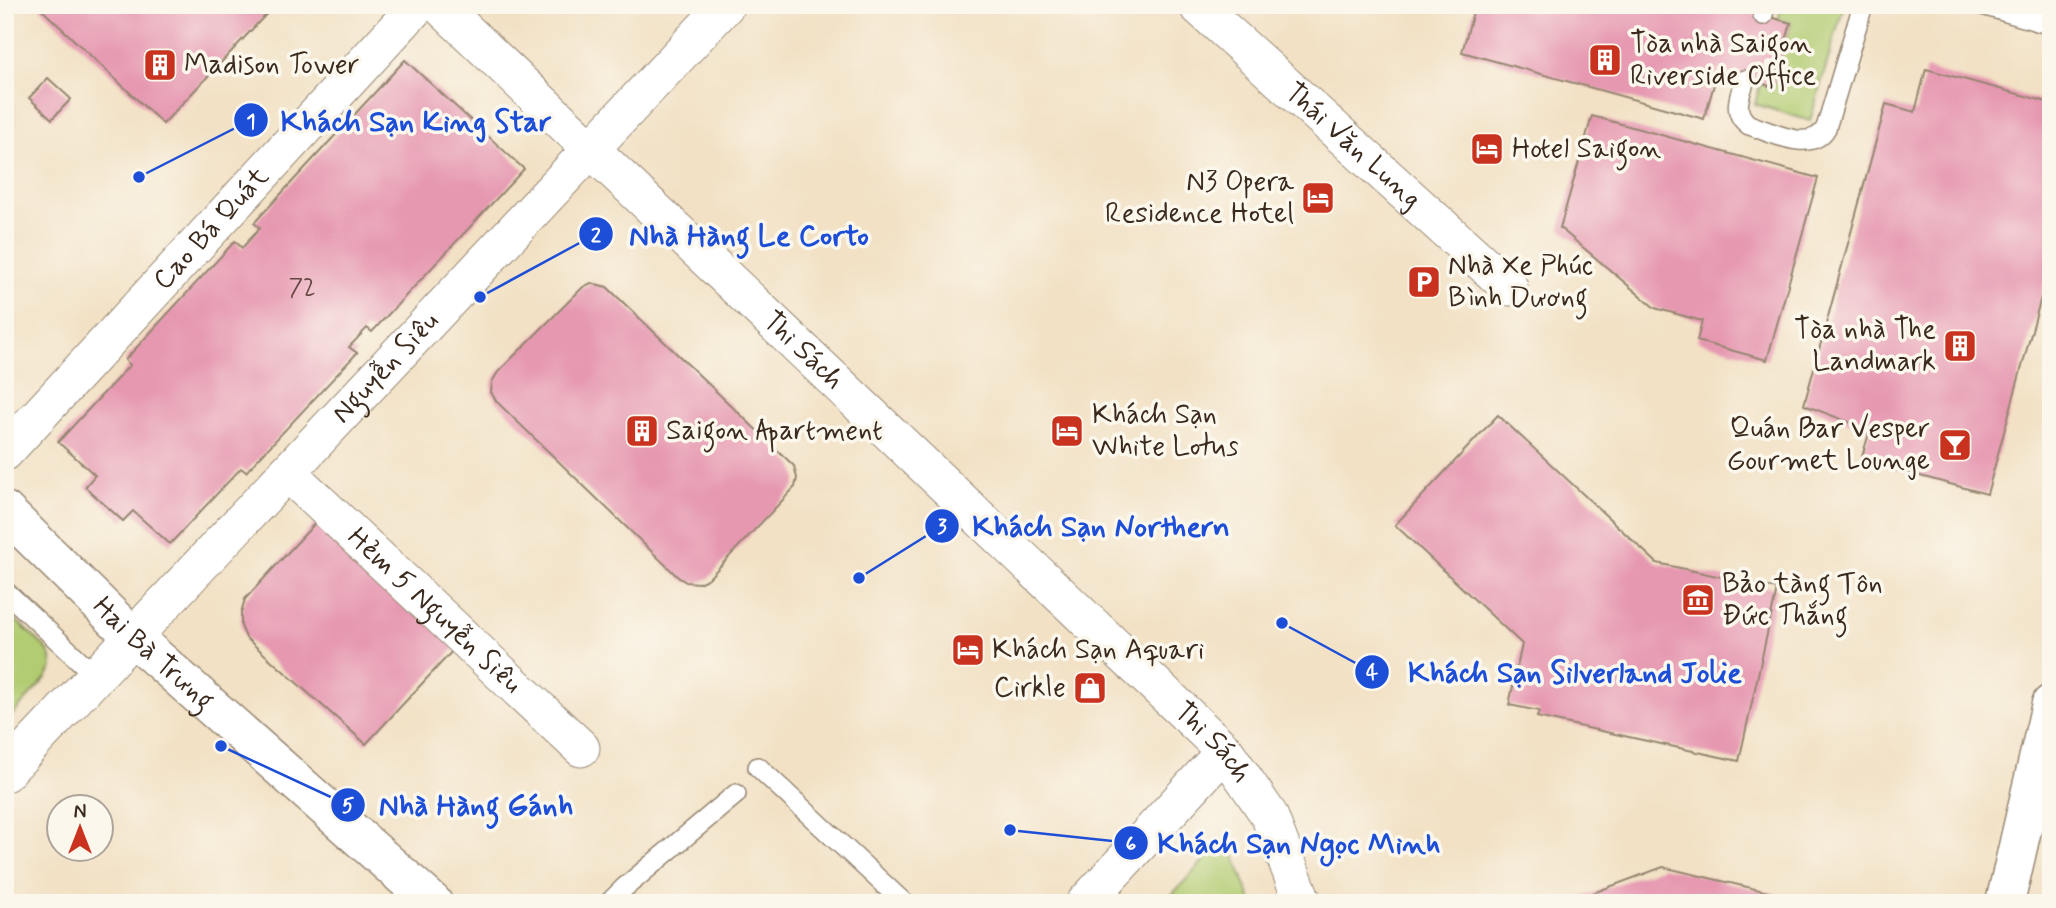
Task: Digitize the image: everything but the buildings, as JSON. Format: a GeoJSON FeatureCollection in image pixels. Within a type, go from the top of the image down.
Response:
{"type":"FeatureCollection","features":[{"type":"Feature","properties":{"kind":"main road","name":"Hai Bà Trưng"},"geometry":{"type":"LineString","coordinates":[[5,511],[134,638],[433,903]]}},
{"type":"Feature","properties":{"kind":"main road"},"geometry":{"type":"LineString","coordinates":[[2005,903],[2051,704]]}},
{"type":"Feature","properties":{"kind":"street","name":"Cao Bá Quát"},"geometry":{"type":"LineString","coordinates":[[5,452],[418,5]]}},
{"type":"Feature","properties":{"kind":"street","name":"Thi Sách"},"geometry":{"type":"LineString","coordinates":[[439,5],[1225,751],[1269,815],[1303,903]]}},
{"type":"Feature","properties":{"kind":"street","name":"Nguyễn Siêu"},"geometry":{"type":"LineString","coordinates":[[5,773],[726,5]]}},
{"type":"Feature","properties":{"kind":"street","name":"Thái Văn Lung"},"geometry":{"type":"LineString","coordinates":[[1197,5],[1509,286]]}},
{"type":"Feature","properties":{"kind":"street","name":"Hẻm 5 Nguyễn Siêu"},"geometry":{"type":"LineString","coordinates":[[288,473],[581,748]]}},
{"type":"Feature","properties":{"kind":"street"},"geometry":{"type":"LineString","coordinates":[[1085,903],[1225,751]]}},
{"type":"Feature","properties":{"kind":"lane"},"geometry":{"type":"LineString","coordinates":[[1745,80],[1738,103],[1742,120],[1749,125],[1803,142],[1822,136],[1863,5]]}},
{"type":"Feature","properties":{"kind":"lane"},"geometry":{"type":"LineString","coordinates":[[1982,5],[2051,25]]}},
{"type":"Feature","properties":{"kind":"lane"},"geometry":{"type":"LineString","coordinates":[[5,591],[97,677]]}},
{"type":"Feature","properties":{"kind":"lane"},"geometry":{"type":"LineString","coordinates":[[758,767],[904,903]]}},
{"type":"Feature","properties":{"kind":"lane"},"geometry":{"type":"LineString","coordinates":[[609,903],[736,794]]}},
{"type":"Feature","properties":{"kind":"green space"},"geometry":{"type":"Polygon","coordinates":[[[1782,5],[1844,5],[1810,121],[1755,104],[1760,84],[1773,87],[1791,23],[1778,20],[1782,5]]]}},
{"type":"Feature","properties":{"kind":"green space"},"geometry":{"type":"Polygon","coordinates":[[[5,610],[46,648],[52,667],[46,678],[5,723],[5,610]]]}},
{"type":"Feature","properties":{"kind":"green space"},"geometry":{"type":"Polygon","coordinates":[[[1227,836],[1252,903],[1164,903],[1227,836]]]}},
{"type":"Feature","properties":{"kind":"place","name":"Tòa nhà Saigon Riverside Office"},"geometry":{"type":"Point","coordinates":[1605,60]}},
{"type":"Feature","properties":{"kind":"place","name":"Madison Tower"},"geometry":{"type":"Point","coordinates":[160,65]}},
{"type":"Feature","properties":{"kind":"place","name":"Hotel Saigon"},"geometry":{"type":"Point","coordinates":[1487,149]}},
{"type":"Feature","properties":{"kind":"place","name":"Khách Sạn King Star"},"geometry":{"type":"Point","coordinates":[139,177]}},
{"type":"Feature","properties":{"kind":"place","name":"N3 Opera Residence Hotel"},"geometry":{"type":"Point","coordinates":[1318,198]}},
{"type":"Feature","properties":{"kind":"place","name":"Nhà Xe Phúc Bình Dương"},"geometry":{"type":"Point","coordinates":[1424,282]}},
{"type":"Feature","properties":{"kind":"place","name":"Nhà Hàng Le Corto"},"geometry":{"type":"Point","coordinates":[480,297]}},
{"type":"Feature","properties":{"kind":"place","name":"Tòa nhà The Landmark"},"geometry":{"type":"Point","coordinates":[1960,346]}},
{"type":"Feature","properties":{"kind":"place","name":"Saigon Apartment"},"geometry":{"type":"Point","coordinates":[642,431]}},
{"type":"Feature","properties":{"kind":"place","name":"Khách Sạn White Lotus"},"geometry":{"type":"Point","coordinates":[1067,431]}},
{"type":"Feature","properties":{"kind":"place","name":"Quán Bar Vesper Gourmet Lounge"},"geometry":{"type":"Point","coordinates":[1955,445]}},
{"type":"Feature","properties":{"kind":"place","name":"Khách Sạn Northern"},"geometry":{"type":"Point","coordinates":[859,578]}},
{"type":"Feature","properties":{"kind":"place","name":"Bảo tàng Tôn Đức Thắng"},"geometry":{"type":"Point","coordinates":[1698,600]}},
{"type":"Feature","properties":{"kind":"place","name":"Khách Sạn Silverland Jolie"},"geometry":{"type":"Point","coordinates":[1282,623]}},
{"type":"Feature","properties":{"kind":"place","name":"Khách Sạn Aquari"},"geometry":{"type":"Point","coordinates":[968,650]}},
{"type":"Feature","properties":{"kind":"place","name":"Cirkle"},"geometry":{"type":"Point","coordinates":[1090,688]}},
{"type":"Feature","properties":{"kind":"place","name":"Nhà Hàng Gánh"},"geometry":{"type":"Point","coordinates":[221,746]}},
{"type":"Feature","properties":{"kind":"place","name":"Khách Sạn Ngọc Minh"},"geometry":{"type":"Point","coordinates":[1010,830]}}]}
